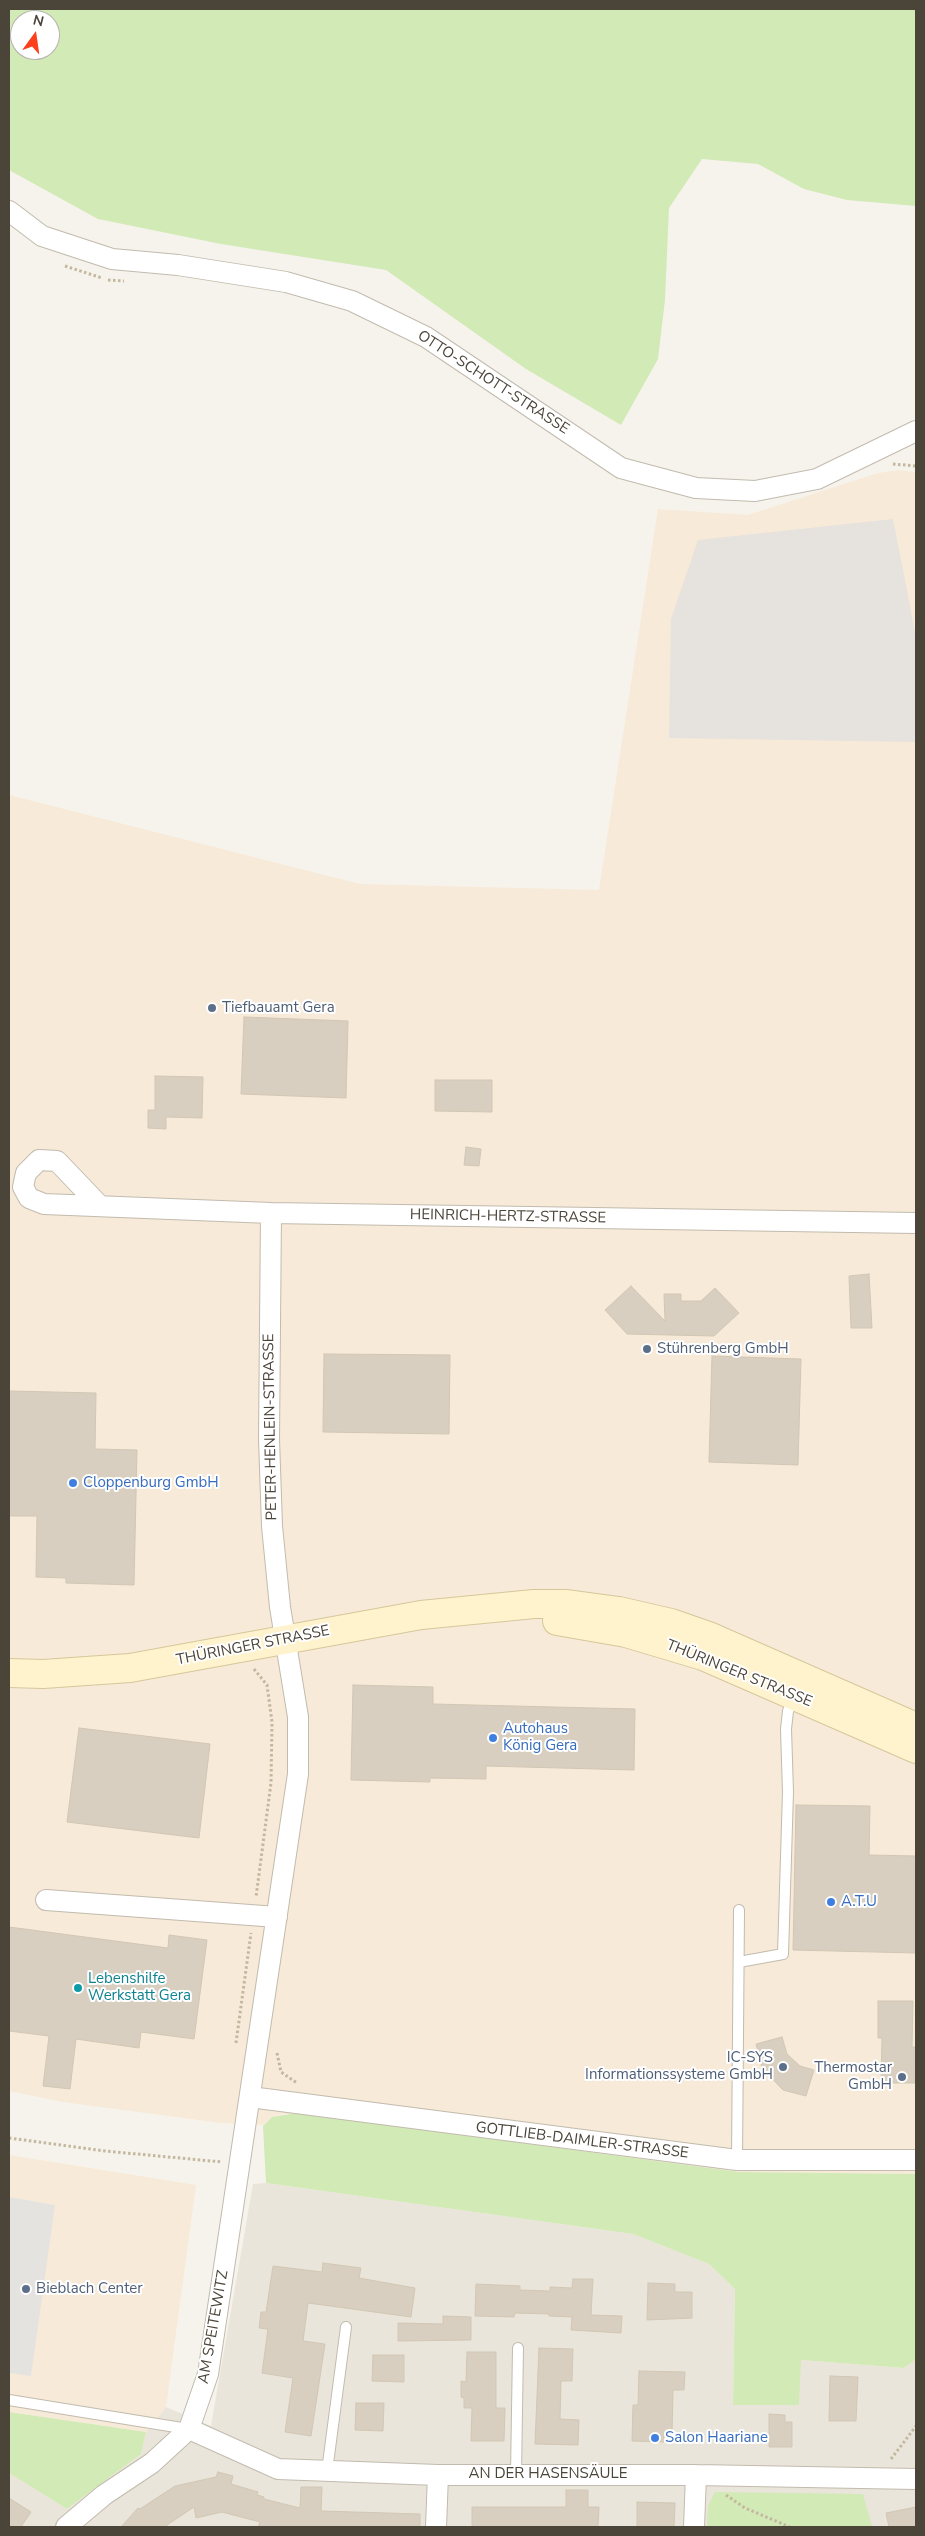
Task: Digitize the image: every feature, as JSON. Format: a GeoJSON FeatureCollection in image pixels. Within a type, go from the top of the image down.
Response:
{"type":"FeatureCollection","features":[{"type":"Feature","properties":{"kind":"main road","name":"THÜRINGER STRASSE"},"geometry":{"type":"LineString","coordinates":[[9,1672],[43,1674],[130,1668],[421,1615],[497,1609],[626,1633],[661,1642],[916,1727]]}},
{"type":"Feature","properties":{"kind":"main road","name":"THÜRINGER STRASSE"},"geometry":{"type":"LineString","coordinates":[[799,1687],[916,1749]]}},
{"type":"Feature","properties":{"kind":"street","name":"OTTO-SCHOTT-STRASSE"},"geometry":{"type":"LineString","coordinates":[[9,211],[42,236],[112,259],[178,265],[286,282],[352,300],[426,337],[621,468],[696,488],[755,491],[817,479],[916,431]]}},
{"type":"Feature","properties":{"kind":"street","name":"HEINRICH-HERTZ-STRASSE"},"geometry":{"type":"LineString","coordinates":[[100,1206],[271,1213],[916,1223]]}},
{"type":"Feature","properties":{"kind":"street","name":"PETER-HENLEIN-STRASSE"},"geometry":{"type":"LineString","coordinates":[[271,1213],[269,1439],[272,1516],[275,1562],[298,1717],[300,1746],[298,1774],[277,1917]]}},
{"type":"Feature","properties":{"kind":"street"},"geometry":{"type":"LineString","coordinates":[[46,1900],[277,1917]]}},
{"type":"Feature","properties":{"kind":"street","name":"AM SPEITEWITZ"},"geometry":{"type":"LineString","coordinates":[[66,2527],[104,2495],[152,2463],[189,2429],[208,2374],[277,1917]]}},
{"type":"Feature","properties":{"kind":"street","name":"GOTTLIEB-DAIMLER-STRASSE"},"geometry":{"type":"LineString","coordinates":[[250,2097],[737,2160],[916,2160]]}},
{"type":"Feature","properties":{"kind":"street","name":"AN DER HASENSÄULE"},"geometry":{"type":"LineString","coordinates":[[189,2429],[278,2469],[438,2475],[696,2475],[916,2479]]}},
{"type":"Feature","properties":{"kind":"street"},"geometry":{"type":"LineString","coordinates":[[436,2527],[438,2475]]}},
{"type":"Feature","properties":{"kind":"street"},"geometry":{"type":"LineString","coordinates":[[694,2527],[696,2475]]}},
{"type":"Feature","properties":{"kind":"lane"},"geometry":{"type":"LineString","coordinates":[[739,1962],[783,1954],[788,1792],[786,1730],[788,1711],[799,1687]]}},
{"type":"Feature","properties":{"kind":"lane"},"geometry":{"type":"LineString","coordinates":[[737,2160],[739,1910]]}},
{"type":"Feature","properties":{"kind":"lane"},"geometry":{"type":"LineString","coordinates":[[327,2471],[346,2327]]}},
{"type":"Feature","properties":{"kind":"lane"},"geometry":{"type":"LineString","coordinates":[[516,2474],[518,2348]]}},
{"type":"Feature","properties":{"kind":"lane"},"geometry":{"type":"LineString","coordinates":[[9,2400],[189,2429]]}},
{"type":"Feature","properties":{"kind":"path"},"geometry":{"type":"LineString","coordinates":[[236,2041],[275,2044],[280,2072],[296,2083],[306,2084]]}},
{"type":"Feature","properties":{"kind":"path"},"geometry":{"type":"LineString","coordinates":[[9,2138],[105,2151],[226,2162],[240,2166]]}},
{"type":"Feature","properties":{"kind":"path"},"geometry":{"type":"LineString","coordinates":[[886,2479],[891,2459],[916,2426]]}},
{"type":"Feature","properties":{"kind":"path"},"geometry":{"type":"LineString","coordinates":[[696,2475],[745,2508],[790,2527]]}},
{"type":"Feature","properties":{"kind":"shaded area"},"geometry":{"type":"Polygon","coordinates":[[[899,470],[916,472],[916,2174],[739,2172],[318,2116],[283,2114],[272,2117],[263,2125],[221,2123],[63,2102],[9,2091],[9,795],[360,884],[599,890],[658,509],[748,515],[878,473],[899,470]]]}},
{"type":"Feature","properties":{"kind":"shaded area"},"geometry":{"type":"Polygon","coordinates":[[[893,519],[916,637],[916,742],[669,738],[671,619],[698,540],[893,519]]]}},
{"type":"Feature","properties":{"kind":"shaded area"},"geometry":{"type":"Polygon","coordinates":[[[9,2155],[196,2185],[166,2407],[146,2432],[9,2412],[9,2155]]]}},
{"type":"Feature","properties":{"kind":"shaded area"},"geometry":{"type":"Polygon","coordinates":[[[266,2183],[633,2234],[709,2264],[735,2289],[733,2405],[801,2360],[904,2368],[916,2359],[916,2527],[9,2527],[9,2473],[67,2509],[141,2454],[146,2432],[166,2407],[211,2426],[253,2184],[266,2183]]]}},
{"type":"Feature","properties":{"kind":"shaded area","name":"Bieblach Center"},"geometry":{"type":"Polygon","coordinates":[[[9,2197],[55,2205],[31,2376],[9,2373],[9,2197]]]}},
{"type":"Feature","properties":{"kind":"green space"},"geometry":{"type":"Polygon","coordinates":[[[9,9],[916,9],[916,206],[847,200],[804,189],[758,164],[702,159],[669,208],[665,300],[658,359],[621,425],[526,369],[386,270],[221,244],[98,219],[9,170],[9,9]]]}},
{"type":"Feature","properties":{"kind":"green space"},"geometry":{"type":"Polygon","coordinates":[[[297,2113],[739,2172],[916,2174],[916,2359],[904,2368],[801,2360],[799,2405],[733,2405],[735,2289],[709,2264],[633,2234],[266,2183],[263,2126],[272,2117],[297,2113]]]}},
{"type":"Feature","properties":{"kind":"green space"},"geometry":{"type":"Polygon","coordinates":[[[9,2412],[146,2432],[141,2454],[67,2509],[9,2473],[9,2412]]]}},
{"type":"Feature","properties":{"kind":"green space"},"geometry":{"type":"Polygon","coordinates":[[[715,2492],[863,2494],[872,2527],[707,2527],[708,2506],[715,2492]]]}},
{"type":"Feature","properties":{"kind":"building"},"geometry":{"type":"Polygon","coordinates":[[[244,1017],[348,1021],[346,1098],[241,1094],[244,1017]]]}},
{"type":"Feature","properties":{"kind":"building"},"geometry":{"type":"Polygon","coordinates":[[[155,1076],[203,1077],[202,1118],[166,1117],[166,1129],[148,1128],[148,1110],[155,1110],[155,1076]]]}},
{"type":"Feature","properties":{"kind":"building"},"geometry":{"type":"Polygon","coordinates":[[[435,1080],[492,1080],[492,1112],[435,1111],[435,1080]]]}},
{"type":"Feature","properties":{"kind":"building"},"geometry":{"type":"Polygon","coordinates":[[[466,1147],[481,1149],[479,1166],[464,1165],[466,1147]]]}},
{"type":"Feature","properties":{"kind":"building"},"geometry":{"type":"Polygon","coordinates":[[[869,1274],[872,1328],[851,1328],[849,1276],[869,1274]]]}},
{"type":"Feature","properties":{"kind":"building"},"geometry":{"type":"Polygon","coordinates":[[[631,1286],[665,1321],[664,1294],[681,1294],[681,1301],[701,1301],[715,1288],[739,1313],[714,1336],[627,1334],[605,1310],[631,1286]]]}},
{"type":"Feature","properties":{"kind":"building"},"geometry":{"type":"Polygon","coordinates":[[[324,1354],[450,1355],[449,1434],[323,1432],[324,1354]]]}},
{"type":"Feature","properties":{"kind":"building"},"geometry":{"type":"Polygon","coordinates":[[[712,1356],[801,1359],[798,1465],[709,1462],[712,1356]]]}},
{"type":"Feature","properties":{"kind":"building","name":"Cloppenburg GmbH"},"geometry":{"type":"Polygon","coordinates":[[[9,1391],[96,1393],[95,1449],[137,1450],[134,1585],[66,1583],[66,1578],[36,1577],[37,1516],[9,1516],[9,1391]]]}},
{"type":"Feature","properties":{"kind":"building","name":"Autohaus König Gera"},"geometry":{"type":"Polygon","coordinates":[[[353,1685],[433,1687],[433,1704],[635,1709],[634,1770],[486,1766],[486,1779],[430,1778],[430,1782],[351,1780],[353,1685]]]}},
{"type":"Feature","properties":{"kind":"building"},"geometry":{"type":"Polygon","coordinates":[[[79,1728],[210,1744],[199,1838],[67,1822],[79,1728]]]}},
{"type":"Feature","properties":{"kind":"building","name":"A.T.U"},"geometry":{"type":"Polygon","coordinates":[[[796,1805],[870,1806],[869,1855],[916,1856],[916,1953],[793,1950],[796,1805]]]}},
{"type":"Feature","properties":{"kind":"building","name":"Lebenshilfe Werkstatt Gera"},"geometry":{"type":"Polygon","coordinates":[[[9,1927],[168,1948],[169,1935],[207,1940],[194,2039],[141,2032],[139,2048],[76,2039],[70,2089],[43,2086],[49,2036],[9,2031],[9,1927]]]}},
{"type":"Feature","properties":{"kind":"building"},"geometry":{"type":"Polygon","coordinates":[[[878,2001],[913,2001],[912,2047],[916,2047],[916,2083],[881,2083],[882,2038],[878,2038],[878,2001]]]}},
{"type":"Feature","properties":{"kind":"building","name":"IC-SYS Informationssysteme GmbH"},"geometry":{"type":"Polygon","coordinates":[[[782,2037],[787,2054],[800,2066],[814,2070],[806,2096],[783,2090],[762,2068],[756,2044],[782,2037]]]}},
{"type":"Feature","properties":{"kind":"building"},"geometry":{"type":"Polygon","coordinates":[[[323,2263],[361,2268],[359,2278],[415,2288],[411,2317],[308,2303],[303,2341],[325,2344],[311,2436],[285,2432],[293,2378],[262,2373],[268,2329],[259,2328],[261,2312],[266,2312],[273,2266],[322,2272],[323,2263]]]}},
{"type":"Feature","properties":{"kind":"building"},"geometry":{"type":"Polygon","coordinates":[[[573,2279],[593,2279],[591,2315],[622,2316],[621,2333],[571,2330],[572,2317],[549,2316],[549,2314],[515,2313],[514,2317],[475,2316],[476,2284],[520,2286],[520,2290],[550,2291],[550,2287],[572,2288],[573,2279]]]}},
{"type":"Feature","properties":{"kind":"building"},"geometry":{"type":"Polygon","coordinates":[[[648,2283],[675,2284],[675,2292],[692,2292],[692,2318],[647,2320],[648,2283]]]}},
{"type":"Feature","properties":{"kind":"building"},"geometry":{"type":"Polygon","coordinates":[[[443,2316],[471,2317],[471,2340],[398,2341],[398,2323],[443,2324],[443,2316]]]}},
{"type":"Feature","properties":{"kind":"building"},"geometry":{"type":"Polygon","coordinates":[[[539,2348],[573,2349],[572,2381],[561,2381],[560,2419],[579,2420],[578,2445],[535,2444],[539,2348]]]}},
{"type":"Feature","properties":{"kind":"building"},"geometry":{"type":"Polygon","coordinates":[[[467,2352],[496,2352],[496,2408],[505,2408],[504,2441],[471,2441],[472,2408],[464,2408],[464,2398],[461,2397],[461,2381],[466,2382],[467,2352]]]}},
{"type":"Feature","properties":{"kind":"building"},"geometry":{"type":"Polygon","coordinates":[[[373,2355],[404,2355],[404,2382],[372,2381],[373,2355]]]}},
{"type":"Feature","properties":{"kind":"building"},"geometry":{"type":"Polygon","coordinates":[[[639,2371],[685,2372],[684,2390],[673,2390],[672,2434],[664,2434],[664,2442],[632,2441],[633,2405],[638,2405],[639,2371]]]}},
{"type":"Feature","properties":{"kind":"building"},"geometry":{"type":"Polygon","coordinates":[[[830,2376],[858,2377],[856,2421],[829,2421],[830,2376]]]}},
{"type":"Feature","properties":{"kind":"building"},"geometry":{"type":"Polygon","coordinates":[[[356,2403],[384,2403],[383,2431],[355,2430],[356,2403]]]}},
{"type":"Feature","properties":{"kind":"building"},"geometry":{"type":"Polygon","coordinates":[[[769,2414],[785,2415],[785,2422],[792,2422],[792,2447],[769,2447],[769,2414]]]}},
{"type":"Feature","properties":{"kind":"building"},"geometry":{"type":"Polygon","coordinates":[[[218,2472],[233,2476],[231,2484],[258,2492],[257,2495],[264,2497],[264,2499],[300,2508],[301,2487],[322,2487],[321,2511],[420,2514],[420,2527],[258,2527],[260,2522],[222,2512],[196,2518],[194,2507],[164,2527],[121,2527],[138,2508],[140,2509],[175,2486],[216,2477],[218,2472]]]}},
{"type":"Feature","properties":{"kind":"building"},"geometry":{"type":"Polygon","coordinates":[[[566,2490],[588,2490],[588,2507],[599,2507],[598,2527],[472,2527],[472,2507],[566,2507],[566,2490]]]}},
{"type":"Feature","properties":{"kind":"building"},"geometry":{"type":"Polygon","coordinates":[[[9,2498],[31,2512],[21,2527],[9,2527],[9,2498]]]}},
{"type":"Feature","properties":{"kind":"building"},"geometry":{"type":"Polygon","coordinates":[[[637,2502],[675,2503],[674,2527],[637,2527],[637,2502]]]}},
{"type":"Feature","properties":{"kind":"building"},"geometry":{"type":"Polygon","coordinates":[[[916,2507],[916,2527],[889,2527],[886,2513],[916,2507]]]}},
{"type":"Feature","properties":{"kind":"place","name":"Tiefbauamt Gera"},"geometry":{"type":"Point","coordinates":[212,1008]}},
{"type":"Feature","properties":{"kind":"place","name":"Stührenberg GmbH"},"geometry":{"type":"Point","coordinates":[647,1349]}},
{"type":"Feature","properties":{"kind":"place","name":"Cloppenburg GmbH"},"geometry":{"type":"Point","coordinates":[73,1483]}},
{"type":"Feature","properties":{"kind":"place","name":"Autohaus König Gera"},"geometry":{"type":"Point","coordinates":[493,1738]}},
{"type":"Feature","properties":{"kind":"place","name":"A.T.U"},"geometry":{"type":"Point","coordinates":[831,1902]}},
{"type":"Feature","properties":{"kind":"place","name":"Lebenshilfe Werkstatt Gera"},"geometry":{"type":"Point","coordinates":[78,1988]}},
{"type":"Feature","properties":{"kind":"place","name":"IC-SYS Informationssysteme GmbH"},"geometry":{"type":"Point","coordinates":[783,2067]}},
{"type":"Feature","properties":{"kind":"place","name":"Thermostar GmbH"},"geometry":{"type":"Point","coordinates":[902,2077]}},
{"type":"Feature","properties":{"kind":"place","name":"Bieblach Center"},"geometry":{"type":"Point","coordinates":[26,2289]}},
{"type":"Feature","properties":{"kind":"place","name":"Salon Haariane"},"geometry":{"type":"Point","coordinates":[655,2438]}}]}
